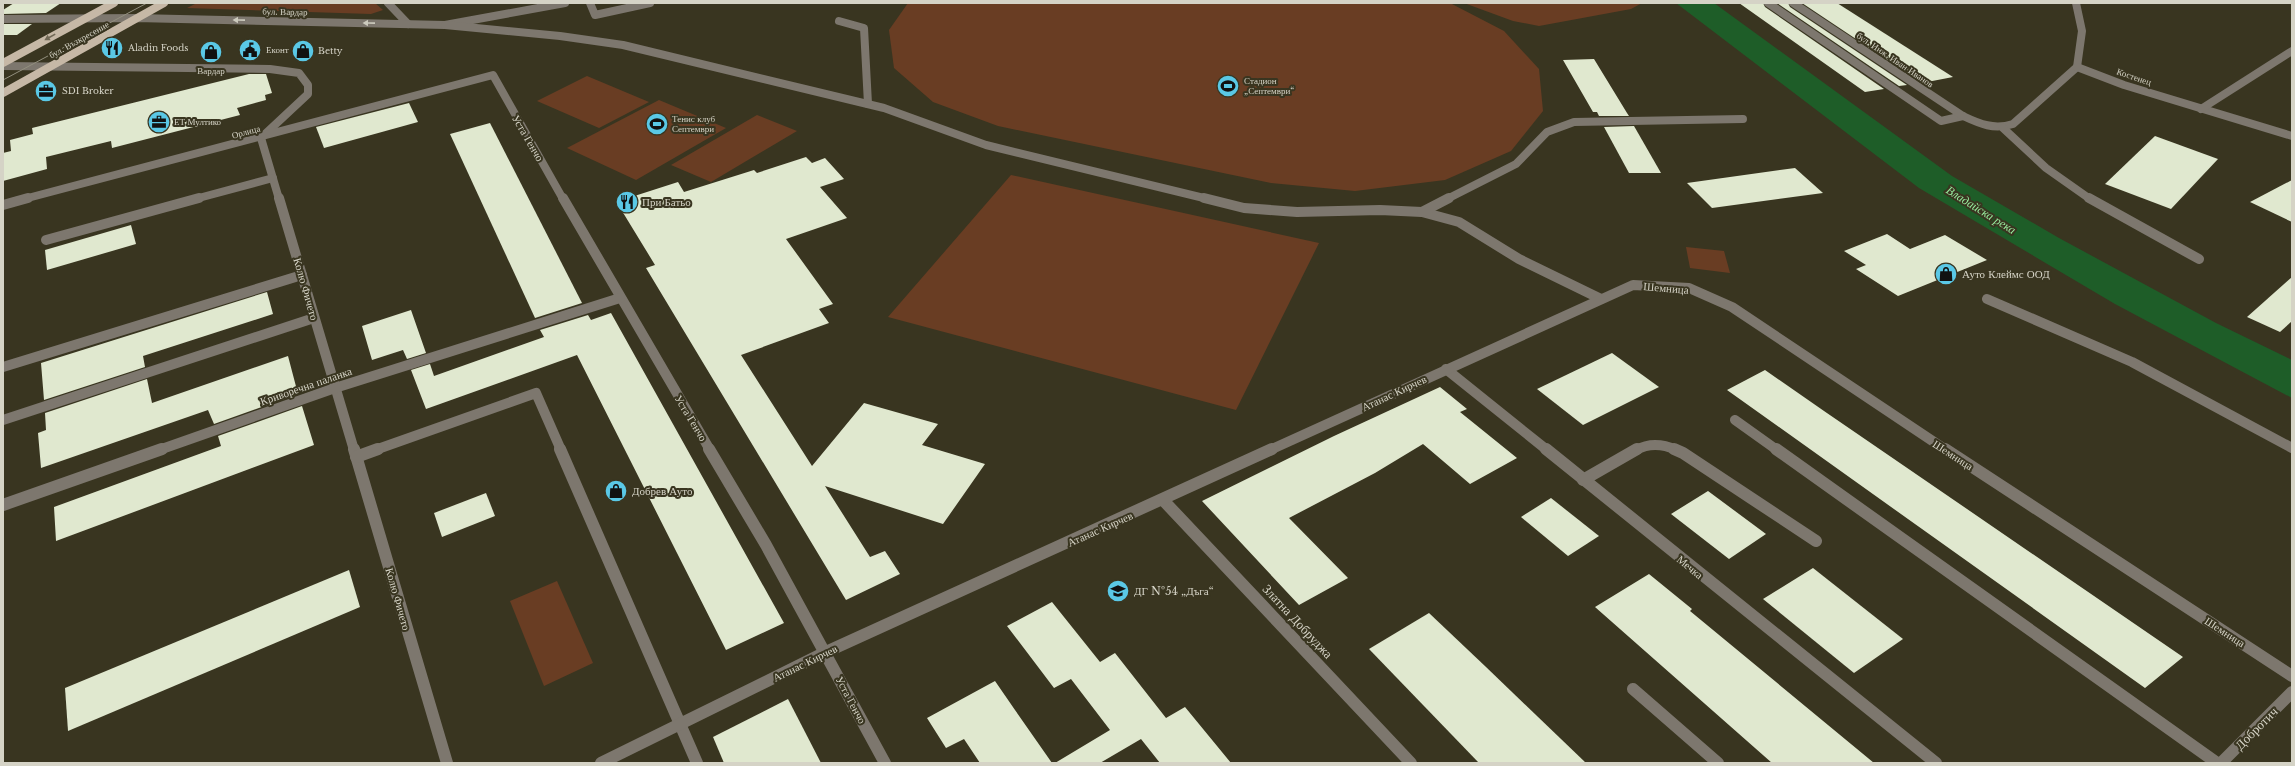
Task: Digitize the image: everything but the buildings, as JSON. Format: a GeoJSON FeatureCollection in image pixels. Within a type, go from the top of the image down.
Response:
{"type":"FeatureCollection","features":[{"type":"Feature","properties":{"kind":"main road","name":"бул. Възкресение"},"geometry":{"type":"LineString","coordinates":[[3,63],[114,3]]}},
{"type":"Feature","properties":{"kind":"main road","name":"бул. Възкресение"},"geometry":{"type":"LineString","coordinates":[[3,93],[164,3]]}},
{"type":"Feature","properties":{"kind":"street"},"geometry":{"type":"LineString","coordinates":[[388,3],[408,24]]}},
{"type":"Feature","properties":{"kind":"street","name":"бул. Вардар"},"geometry":{"type":"LineString","coordinates":[[3,19],[136,18],[445,25],[564,3]]}},
{"type":"Feature","properties":{"kind":"street"},"geometry":{"type":"LineString","coordinates":[[590,3],[594,15],[650,3]]}},
{"type":"Feature","properties":{"kind":"street"},"geometry":{"type":"LineString","coordinates":[[1768,3],[1941,122],[1963,116]]}},
{"type":"Feature","properties":{"kind":"street","name":"бул. Инж. Иван Иванов"},"geometry":{"type":"LineString","coordinates":[[1793,3],[1963,116],[1988,127],[2003,128]]}},
{"type":"Feature","properties":{"kind":"street"},"geometry":{"type":"LineString","coordinates":[[2076,3],[2082,31],[2077,67],[2013,124],[2003,128],[2052,173],[2083,194],[2133,224],[2199,260]]}},
{"type":"Feature","properties":{"kind":"street"},"geometry":{"type":"LineString","coordinates":[[839,21],[864,28],[868,104]]}},
{"type":"Feature","properties":{"kind":"street"},"geometry":{"type":"LineString","coordinates":[[445,25],[560,36],[623,45],[868,104],[986,145],[1244,208],[1297,212],[1380,210],[1422,212],[1459,222],[1519,259],[1601,299]]}},
{"type":"Feature","properties":{"kind":"street"},"geometry":{"type":"LineString","coordinates":[[2201,109],[2292,52]]}},
{"type":"Feature","properties":{"kind":"street"},"geometry":{"type":"LineString","coordinates":[[3,66],[270,69],[299,73],[308,85],[308,94],[261,138]]}},
{"type":"Feature","properties":{"kind":"street","name":"Костенец"},"geometry":{"type":"LineString","coordinates":[[2077,67],[2124,85],[2292,136]]}},
{"type":"Feature","properties":{"kind":"street","name":"Орлица"},"geometry":{"type":"LineString","coordinates":[[3,205],[493,76]]}},
{"type":"Feature","properties":{"kind":"street","name":"Уста Генчо"},"geometry":{"type":"LineString","coordinates":[[493,76],[620,298],[762,538],[826,652],[885,763]]}},
{"type":"Feature","properties":{"kind":"street"},"geometry":{"type":"LineString","coordinates":[[1422,212],[1516,164],[1547,132],[1574,122],[1743,119]]}},
{"type":"Feature","properties":{"kind":"street","name":"Колю Фичето"},"geometry":{"type":"LineString","coordinates":[[261,138],[447,763]]}},
{"type":"Feature","properties":{"kind":"street"},"geometry":{"type":"LineString","coordinates":[[46,240],[273,178]]}},
{"type":"Feature","properties":{"kind":"street"},"geometry":{"type":"LineString","coordinates":[[3,367],[302,275]]}},
{"type":"Feature","properties":{"kind":"street","name":"Шемница"},"geometry":{"type":"LineString","coordinates":[[1601,299],[1633,285],[1689,288],[1732,308],[1857,392],[2292,676]]}},
{"type":"Feature","properties":{"kind":"street","name":"Криворечна паланка"},"geometry":{"type":"LineString","coordinates":[[3,505],[336,388],[620,298]]}},
{"type":"Feature","properties":{"kind":"street","name":"Атанас Кирчев"},"geometry":{"type":"LineString","coordinates":[[601,763],[826,652],[1163,500],[1601,299]]}},
{"type":"Feature","properties":{"kind":"street"},"geometry":{"type":"LineString","coordinates":[[1987,299],[2132,362],[2292,448]]}},
{"type":"Feature","properties":{"kind":"street"},"geometry":{"type":"LineString","coordinates":[[3,420],[314,318]]}},
{"type":"Feature","properties":{"kind":"street","name":"Мечка"},"geometry":{"type":"LineString","coordinates":[[1446,369],[1936,763]]}},
{"type":"Feature","properties":{"kind":"street"},"geometry":{"type":"LineString","coordinates":[[356,457],[536,393],[697,763]]}},
{"type":"Feature","properties":{"kind":"street"},"geometry":{"type":"LineString","coordinates":[[1735,420],[2217,763]]}},
{"type":"Feature","properties":{"kind":"street"},"geometry":{"type":"LineString","coordinates":[[1583,480],[1643,446],[1664,445],[1683,453],[1816,541]]}},
{"type":"Feature","properties":{"kind":"street","name":"Златна Добруджа"},"geometry":{"type":"LineString","coordinates":[[1163,500],[1411,763]]}},
{"type":"Feature","properties":{"kind":"street"},"geometry":{"type":"LineString","coordinates":[[1633,689],[1718,763]]}},
{"type":"Feature","properties":{"kind":"street","name":"Добротич"},"geometry":{"type":"LineString","coordinates":[[2221,763],[2292,692]]}},
{"type":"Feature","properties":{"kind":"shaded area"},"geometry":{"type":"Polygon","coordinates":[[[197,3],[375,3],[383,10],[371,14],[187,8],[197,3]]]}},
{"type":"Feature","properties":{"kind":"shaded area","name":"Стадион „Септември“"},"geometry":{"type":"Polygon","coordinates":[[[908,3],[1450,3],[1504,31],[1539,69],[1543,111],[1511,151],[1445,180],[1355,191],[1271,183],[998,126],[933,102],[894,68],[889,30],[908,3]]]}},
{"type":"Feature","properties":{"kind":"shaded area"},"geometry":{"type":"Polygon","coordinates":[[[1464,3],[1642,3],[1631,9],[1539,26],[1513,21],[1464,3]]]}},
{"type":"Feature","properties":{"kind":"shaded area"},"geometry":{"type":"Polygon","coordinates":[[[587,76],[649,102],[599,128],[537,101],[587,76]]]}},
{"type":"Feature","properties":{"kind":"shaded area"},"geometry":{"type":"Polygon","coordinates":[[[659,100],[726,128],[636,180],[567,148],[659,100]]]}},
{"type":"Feature","properties":{"kind":"shaded area"},"geometry":{"type":"Polygon","coordinates":[[[757,115],[797,131],[711,182],[671,165],[757,115]]]}},
{"type":"Feature","properties":{"kind":"shaded area"},"geometry":{"type":"Polygon","coordinates":[[[1011,175],[1319,243],[1236,410],[888,317],[1011,175]]]}},
{"type":"Feature","properties":{"kind":"shaded area"},"geometry":{"type":"Polygon","coordinates":[[[1686,247],[1724,251],[1730,273],[1690,268],[1686,247]]]}},
{"type":"Feature","properties":{"kind":"shaded area"},"geometry":{"type":"Polygon","coordinates":[[[557,581],[593,663],[544,686],[510,601],[557,581]]]}},
{"type":"Feature","properties":{"kind":"water","name":"Владайска река"},"geometry":{"type":"Polygon","coordinates":[[[1676,3],[1714,3],[1952,176],[2059,238],[2216,323],[2292,360],[2292,398],[2115,304],[1919,188],[1676,3]]]}},
{"type":"Feature","properties":{"kind":"tram line"},"geometry":{"type":"LineString","coordinates":[[3,80],[147,3]]}},
{"type":"Feature","properties":{"kind":"place","name":"Aladin Foods"},"geometry":{"type":"Point","coordinates":[112,48]}},
{"type":"Feature","properties":{"kind":"place","name":"Еконт"},"geometry":{"type":"Point","coordinates":[250,50]}},
{"type":"Feature","properties":{"kind":"place","name":"Betty"},"geometry":{"type":"Point","coordinates":[303,51]}},
{"type":"Feature","properties":{"kind":"place","name":"Вардар"},"geometry":{"type":"Point","coordinates":[211,52]}},
{"type":"Feature","properties":{"kind":"place","name":"Стадион „Септември“"},"geometry":{"type":"Point","coordinates":[1228,86]}},
{"type":"Feature","properties":{"kind":"place","name":"SDI Broker"},"geometry":{"type":"Point","coordinates":[46,91]}},
{"type":"Feature","properties":{"kind":"place","name":"ЕТ Мултико"},"geometry":{"type":"Point","coordinates":[159,122]}},
{"type":"Feature","properties":{"kind":"place","name":"Тенис клуб Септември"},"geometry":{"type":"Point","coordinates":[657,124]}},
{"type":"Feature","properties":{"kind":"place","name":"При Батьо"},"geometry":{"type":"Point","coordinates":[627,202]}},
{"type":"Feature","properties":{"kind":"place","name":"Ауто Клеймс ООД"},"geometry":{"type":"Point","coordinates":[1946,274]}},
{"type":"Feature","properties":{"kind":"place","name":"Добрев Ауто"},"geometry":{"type":"Point","coordinates":[616,491]}},
{"type":"Feature","properties":{"kind":"place","name":"ДГ №54 „Дъга“"},"geometry":{"type":"Point","coordinates":[1118,591]}}]}
